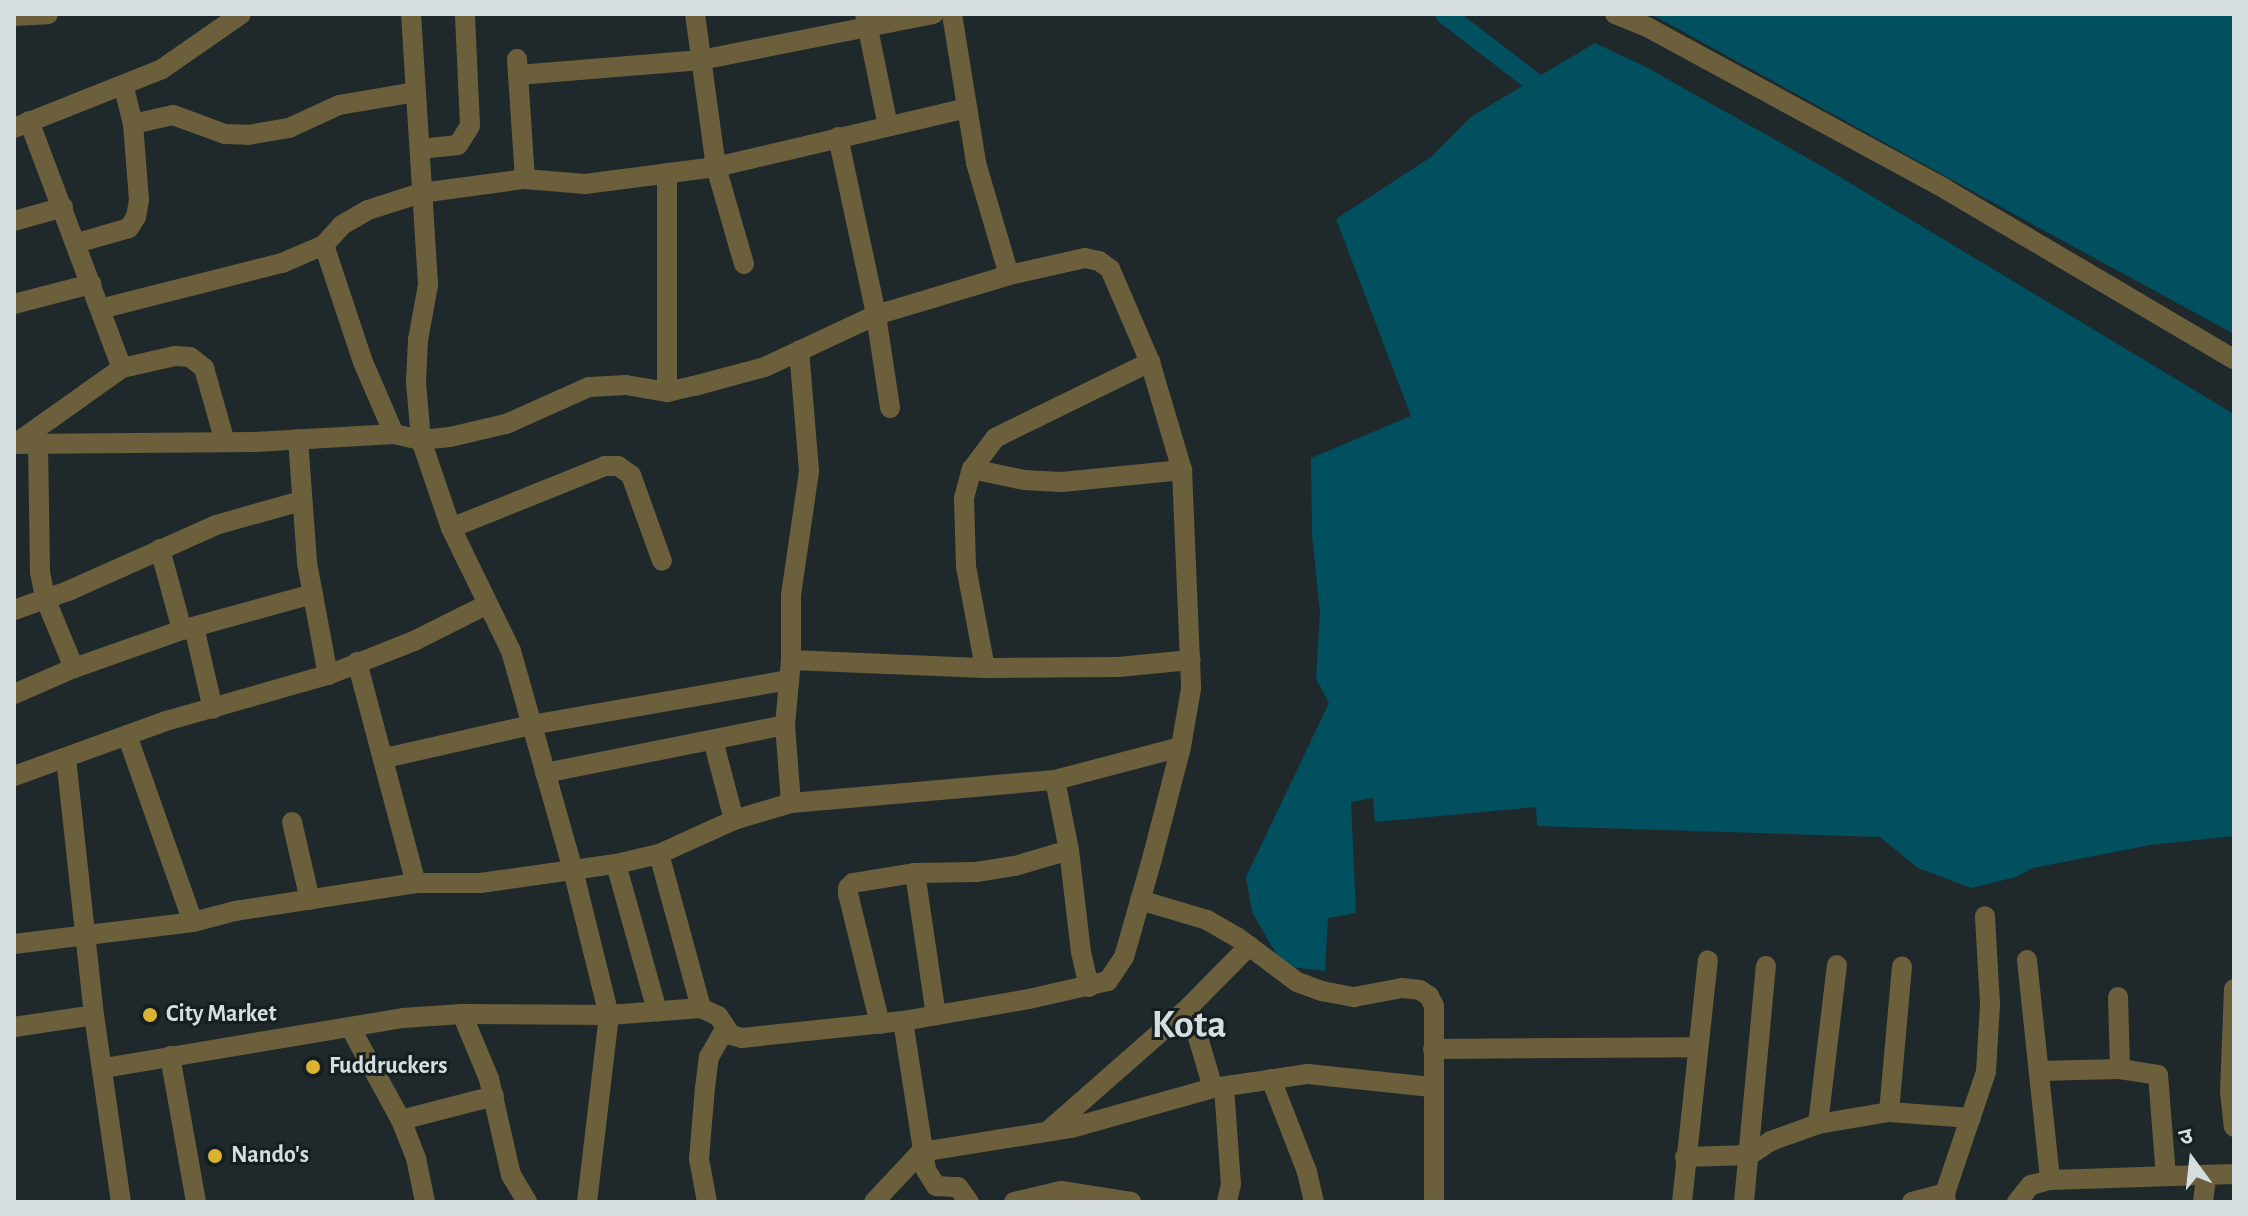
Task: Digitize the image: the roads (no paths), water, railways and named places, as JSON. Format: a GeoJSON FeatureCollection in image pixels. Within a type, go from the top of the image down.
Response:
{"type":"FeatureCollection","features":[{"type":"Feature","properties":{"kind":"street"},"geometry":{"type":"LineString","coordinates":[[122,368],[63,207],[22,124],[124,87],[162,69],[241,14]]}},
{"type":"Feature","properties":{"kind":"street"},"geometry":{"type":"LineString","coordinates":[[411,14],[428,285],[417,354],[421,440],[451,528],[511,651],[573,870],[609,1015],[587,1202]]}},
{"type":"Feature","properties":{"kind":"street"},"geometry":{"type":"LineString","coordinates":[[420,149],[458,145],[470,126],[465,14]]}},
{"type":"Feature","properties":{"kind":"street"},"geometry":{"type":"LineString","coordinates":[[695,14],[716,167],[744,264]]}},
{"type":"Feature","properties":{"kind":"street"},"geometry":{"type":"LineString","coordinates":[[525,179],[517,67],[701,60],[866,21],[933,14]]}},
{"type":"Feature","properties":{"kind":"street"},"geometry":{"type":"LineString","coordinates":[[952,14],[976,163],[1009,275]]}},
{"type":"Feature","properties":{"kind":"street"},"geometry":{"type":"LineString","coordinates":[[1615,14],[1649,28],[1945,189],[2234,359]]}},
{"type":"Feature","properties":{"kind":"street"},"geometry":{"type":"LineString","coordinates":[[866,21],[888,126]]}},
{"type":"Feature","properties":{"kind":"street"},"geometry":{"type":"LineString","coordinates":[[77,243],[129,228],[136,217],[139,200],[133,124],[124,87]]}},
{"type":"Feature","properties":{"kind":"street"},"geometry":{"type":"LineString","coordinates":[[133,124],[173,115],[225,134],[248,135],[289,128],[350,102],[415,92]]}},
{"type":"Feature","properties":{"kind":"street"},"geometry":{"type":"LineString","coordinates":[[100,309],[282,263],[324,245],[342,225],[368,210],[421,193],[525,179],[585,184],[716,167],[967,108]]}},
{"type":"Feature","properties":{"kind":"street"},"geometry":{"type":"LineString","coordinates":[[838,137],[876,315],[890,408]]}},
{"type":"Feature","properties":{"kind":"street"},"geometry":{"type":"LineString","coordinates":[[667,173],[667,392]]}},
{"type":"Feature","properties":{"kind":"street"},"geometry":{"type":"LineString","coordinates":[[14,221],[63,207]]}},
{"type":"Feature","properties":{"kind":"street"},"geometry":{"type":"LineString","coordinates":[[324,245],[363,362],[394,434]]}},
{"type":"Feature","properties":{"kind":"street"},"geometry":{"type":"LineString","coordinates":[[15,444],[225,442],[394,434],[421,440],[506,424],[589,387],[626,385],[667,392],[765,367],[876,315],[1060,262],[1099,261],[1110,269],[1150,362],[1182,470],[1191,689],[1181,747],[1140,900],[1118,972],[1108,981],[903,1021],[742,1038],[725,1029],[718,1016],[701,1008],[609,1015],[462,1014],[403,1018],[104,1068]]}},
{"type":"Feature","properties":{"kind":"street"},"geometry":{"type":"LineString","coordinates":[[14,304],[91,284]]}},
{"type":"Feature","properties":{"kind":"street"},"geometry":{"type":"LineString","coordinates":[[791,803],[785,725],[790,670],[791,595],[809,471],[799,350]]}},
{"type":"Feature","properties":{"kind":"street"},"geometry":{"type":"LineString","coordinates":[[15,444],[122,368],[175,356],[190,357],[204,368],[225,442]]}},
{"type":"Feature","properties":{"kind":"street"},"geometry":{"type":"LineString","coordinates":[[985,668],[966,566],[964,498],[972,469],[995,438],[1150,362]]}},
{"type":"Feature","properties":{"kind":"street"},"geometry":{"type":"LineString","coordinates":[[298,439],[301,501],[313,594],[328,675]]}},
{"type":"Feature","properties":{"kind":"street"},"geometry":{"type":"LineString","coordinates":[[38,444],[40,572],[45,598],[74,668]]}},
{"type":"Feature","properties":{"kind":"street"},"geometry":{"type":"LineString","coordinates":[[451,528],[605,466],[618,466],[631,475],[662,561]]}},
{"type":"Feature","properties":{"kind":"street"},"geometry":{"type":"LineString","coordinates":[[972,469],[1024,480],[1062,482],[1182,470]]}},
{"type":"Feature","properties":{"kind":"street"},"geometry":{"type":"LineString","coordinates":[[14,610],[216,525],[301,501]]}},
{"type":"Feature","properties":{"kind":"street"},"geometry":{"type":"LineString","coordinates":[[160,549],[213,709]]}},
{"type":"Feature","properties":{"kind":"street"},"geometry":{"type":"LineString","coordinates":[[14,694],[74,668],[188,628],[313,594]]}},
{"type":"Feature","properties":{"kind":"street"},"geometry":{"type":"LineString","coordinates":[[14,776],[127,735],[328,675],[414,641],[486,605]]}},
{"type":"Feature","properties":{"kind":"street"},"geometry":{"type":"LineString","coordinates":[[385,758],[790,670],[1118,667],[1191,660]]}},
{"type":"Feature","properties":{"kind":"street"},"geometry":{"type":"LineString","coordinates":[[357,662],[416,883]]}},
{"type":"Feature","properties":{"kind":"street"},"geometry":{"type":"LineString","coordinates":[[545,773],[785,725]]}},
{"type":"Feature","properties":{"kind":"street"},"geometry":{"type":"LineString","coordinates":[[127,735],[193,922]]}},
{"type":"Feature","properties":{"kind":"street"},"geometry":{"type":"LineString","coordinates":[[713,740],[734,820]]}},
{"type":"Feature","properties":{"kind":"street"},"geometry":{"type":"LineString","coordinates":[[14,944],[193,922],[235,911],[416,883],[480,883],[616,864],[659,854],[734,820],[791,803],[1055,780],[1181,747]]}},
{"type":"Feature","properties":{"kind":"street"},"geometry":{"type":"LineString","coordinates":[[66,758],[94,1015],[121,1202]]}},
{"type":"Feature","properties":{"kind":"street"},"geometry":{"type":"LineString","coordinates":[[1055,780],[1069,850],[1081,952],[1089,987]]}},
{"type":"Feature","properties":{"kind":"street"},"geometry":{"type":"LineString","coordinates":[[292,822],[310,900]]}},
{"type":"Feature","properties":{"kind":"street"},"geometry":{"type":"LineString","coordinates":[[880,1024],[848,888],[853,883],[915,873],[976,872],[1015,866],[1069,850]]}},
{"type":"Feature","properties":{"kind":"street"},"geometry":{"type":"LineString","coordinates":[[659,854],[701,1008]]}},
{"type":"Feature","properties":{"kind":"street"},"geometry":{"type":"LineString","coordinates":[[616,864],[657,1011]]}},
{"type":"Feature","properties":{"kind":"street"},"geometry":{"type":"LineString","coordinates":[[915,873],[936,1015]]}},
{"type":"Feature","properties":{"kind":"street"},"geometry":{"type":"LineString","coordinates":[[1140,900],[1207,920],[1249,946],[1297,982],[1322,991],[1354,997],[1402,988],[1420,990],[1429,996],[1434,1006],[1431,1087],[1434,1202]]}},
{"type":"Feature","properties":{"kind":"street"},"geometry":{"type":"LineString","coordinates":[[1912,1202],[1945,1198],[1986,1072],[1989,1031],[1985,916]]}},
{"type":"Feature","properties":{"kind":"street"},"geometry":{"type":"LineString","coordinates":[[1048,1131],[1189,1007],[1249,946]]}},
{"type":"Feature","properties":{"kind":"street"},"geometry":{"type":"LineString","coordinates":[[1682,1202],[1708,960]]}},
{"type":"Feature","properties":{"kind":"street"},"geometry":{"type":"LineString","coordinates":[[2027,960],[2050,1180]]}},
{"type":"Feature","properties":{"kind":"street"},"geometry":{"type":"LineString","coordinates":[[1818,1124],[1837,965]]}},
{"type":"Feature","properties":{"kind":"street"},"geometry":{"type":"LineString","coordinates":[[1744,1202],[1766,966]]}},
{"type":"Feature","properties":{"kind":"street"},"geometry":{"type":"LineString","coordinates":[[1889,1112],[1902,967]]}},
{"type":"Feature","properties":{"kind":"street"},"geometry":{"type":"LineString","coordinates":[[2234,989],[2234,1127]]}},
{"type":"Feature","properties":{"kind":"street"},"geometry":{"type":"LineString","coordinates":[[2118,997],[2120,1069]]}},
{"type":"Feature","properties":{"kind":"street"},"geometry":{"type":"LineString","coordinates":[[1189,1007],[1219,1088],[1231,1184],[1227,1202]]}},
{"type":"Feature","properties":{"kind":"street"},"geometry":{"type":"LineString","coordinates":[[462,1014],[494,1096],[505,1156],[527,1202]]}},
{"type":"Feature","properties":{"kind":"street"},"geometry":{"type":"LineString","coordinates":[[14,1027],[94,1015]]}},
{"type":"Feature","properties":{"kind":"street"},"geometry":{"type":"LineString","coordinates":[[903,1021],[921,1152],[931,1182],[936,1186],[958,1187],[969,1202]]}},
{"type":"Feature","properties":{"kind":"street"},"geometry":{"type":"LineString","coordinates":[[350,1027],[401,1120],[416,1158],[425,1202]]}},
{"type":"Feature","properties":{"kind":"street"},"geometry":{"type":"LineString","coordinates":[[707,1202],[699,1159],[705,1088],[709,1057],[725,1029]]}},
{"type":"Feature","properties":{"kind":"street"},"geometry":{"type":"LineString","coordinates":[[1433,1049],[1698,1047]]}},
{"type":"Feature","properties":{"kind":"street"},"geometry":{"type":"LineString","coordinates":[[170,1056],[196,1202]]}},
{"type":"Feature","properties":{"kind":"street"},"geometry":{"type":"LineString","coordinates":[[2039,1071],[2152,1071],[2161,1080],[2166,1176]]}},
{"type":"Feature","properties":{"kind":"street"},"geometry":{"type":"LineString","coordinates":[[874,1202],[921,1152],[1048,1131],[1219,1088],[1308,1074],[1431,1087]]}},
{"type":"Feature","properties":{"kind":"street"},"geometry":{"type":"LineString","coordinates":[[1271,1079],[1307,1172],[1314,1202]]}},
{"type":"Feature","properties":{"kind":"street"},"geometry":{"type":"LineString","coordinates":[[401,1120],[494,1096]]}},
{"type":"Feature","properties":{"kind":"street"},"geometry":{"type":"LineString","coordinates":[[1685,1157],[1750,1155],[1771,1141],[1818,1124],[1889,1112],[1971,1118]]}},
{"type":"Feature","properties":{"kind":"street"},"geometry":{"type":"LineString","coordinates":[[2017,1202],[2031,1185],[2050,1180],[2234,1174]]}},
{"type":"Feature","properties":{"kind":"street"},"geometry":{"type":"LineString","coordinates":[[2203,1202],[2206,1177]]}},
{"type":"Feature","properties":{"kind":"street"},"geometry":{"type":"LineString","coordinates":[[1014,1202],[1061,1191],[1131,1202]]}},
{"type":"Feature","properties":{"kind":"water"},"geometry":{"type":"Polygon","coordinates":[[[1651,14],[2234,14],[2234,334],[2054,236],[1651,14]]]}},
{"type":"Feature","properties":{"kind":"water"},"geometry":{"type":"Polygon","coordinates":[[[1595,43],[1646,67],[1825,168],[2234,414],[2234,836],[2150,845],[2033,868],[2016,877],[1971,888],[1918,868],[1880,837],[1537,826],[1536,807],[1375,822],[1373,798],[1351,802],[1356,913],[1328,918],[1325,971],[1283,966],[1252,912],[1246,877],[1329,703],[1316,679],[1320,612],[1312,535],[1311,458],[1411,416],[1336,219],[1431,157],[1472,116],[1595,43]]]}},
{"type":"Feature","properties":{"kind":"waterway"},"geometry":{"type":"LineString","coordinates":[[1445,14],[1553,97]]}},
{"type":"Feature","properties":{"kind":"place","name":"City Market"},"geometry":{"type":"Point","coordinates":[150,1015]}},
{"type":"Feature","properties":{"kind":"place","name":"Fuddruckers"},"geometry":{"type":"Point","coordinates":[313,1067]}},
{"type":"Feature","properties":{"kind":"place","name":"Nando's"},"geometry":{"type":"Point","coordinates":[215,1156]}},
{"type":"Feature","properties":{"kind":"district","name":"Kota"},"geometry":{"type":"Point","coordinates":[1189,1025]}}]}
